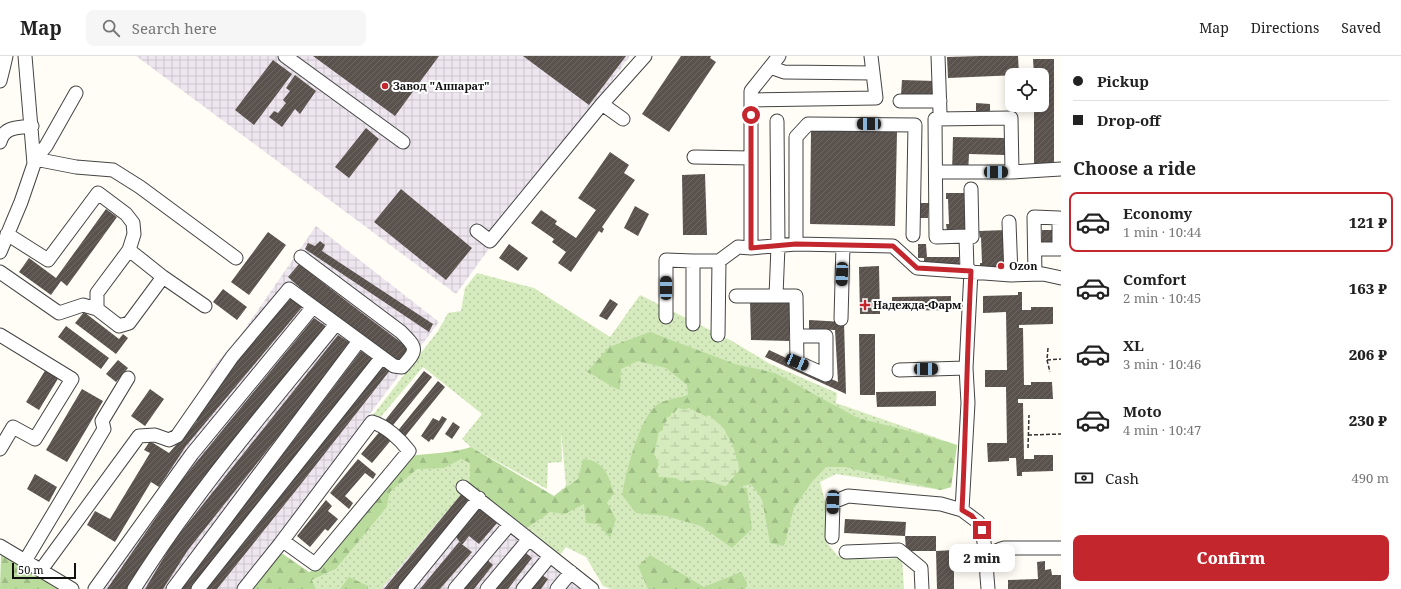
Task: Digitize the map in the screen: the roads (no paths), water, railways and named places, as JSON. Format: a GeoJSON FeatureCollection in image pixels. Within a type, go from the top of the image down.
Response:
{"type":"FeatureCollection","features":[{"type":"Feature","properties":{"kind":"street"},"geometry":{"type":"LineString","coordinates":[[1,73],[6,56]]}},
{"type":"Feature","properties":{"kind":"street"},"geometry":{"type":"LineString","coordinates":[[0,252],[26,188],[35,159],[25,56]]}},
{"type":"Feature","properties":{"kind":"street"},"geometry":{"type":"LineString","coordinates":[[285,56],[403,142]]}},
{"type":"Feature","properties":{"kind":"street"},"geometry":{"type":"LineString","coordinates":[[477,231],[490,241],[602,104],[645,56]]}},
{"type":"Feature","properties":{"kind":"street"},"geometry":{"type":"LineString","coordinates":[[751,248],[751,91],[779,56]]}},
{"type":"Feature","properties":{"kind":"street"},"geometry":{"type":"LineString","coordinates":[[751,100],[876,98],[871,56]]}},
{"type":"Feature","properties":{"kind":"street"},"geometry":{"type":"LineString","coordinates":[[900,101],[940,107],[938,56]]}},
{"type":"Feature","properties":{"kind":"street"},"geometry":{"type":"LineString","coordinates":[[770,67],[784,72],[873,73]]}},
{"type":"Feature","properties":{"kind":"street"},"geometry":{"type":"LineString","coordinates":[[35,159],[46,146],[76,93]]}},
{"type":"Feature","properties":{"kind":"street"},"geometry":{"type":"LineString","coordinates":[[602,104],[623,119]]}},
{"type":"Feature","properties":{"kind":"street"},"geometry":{"type":"LineString","coordinates":[[971,189],[972,237],[936,237],[935,119],[1011,118],[1012,172]]}},
{"type":"Feature","properties":{"kind":"street"},"geometry":{"type":"LineString","coordinates":[[776,296],[778,246],[777,121]]}},
{"type":"Feature","properties":{"kind":"street"},"geometry":{"type":"LineString","coordinates":[[796,244],[796,137],[808,124],[915,125],[913,235]]}},
{"type":"Feature","properties":{"kind":"street"},"geometry":{"type":"LineString","coordinates":[[0,142],[2,134],[5,131],[32,126]]}},
{"type":"Feature","properties":{"kind":"street"},"geometry":{"type":"LineString","coordinates":[[694,157],[751,158]]}},
{"type":"Feature","properties":{"kind":"street"},"geometry":{"type":"LineString","coordinates":[[35,159],[76,167],[113,170],[140,187],[236,258]]}},
{"type":"Feature","properties":{"kind":"street"},"geometry":{"type":"LineString","coordinates":[[936,172],[1012,172],[1061,169]]}},
{"type":"Feature","properties":{"kind":"street"},"geometry":{"type":"LineString","coordinates":[[7,234],[48,260],[98,193],[126,214],[133,223],[134,234],[129,250],[97,293],[97,309]]}},
{"type":"Feature","properties":{"kind":"street"},"geometry":{"type":"LineString","coordinates":[[1009,222],[1011,274]]}},
{"type":"Feature","properties":{"kind":"street"},"geometry":{"type":"LineString","coordinates":[[962,510],[968,403],[966,368],[969,271],[966,236]]}},
{"type":"Feature","properties":{"kind":"street"},"geometry":{"type":"LineString","coordinates":[[666,317],[666,260],[719,261],[738,247],[751,248],[796,244],[893,246],[917,268],[1011,274],[1035,274],[1061,278]]}},
{"type":"Feature","properties":{"kind":"street"},"geometry":{"type":"LineString","coordinates":[[841,319],[843,245]]}},
{"type":"Feature","properties":{"kind":"street"},"geometry":{"type":"LineString","coordinates":[[1035,249],[1035,274]]}},
{"type":"Feature","properties":{"kind":"street"},"geometry":{"type":"LineString","coordinates":[[129,250],[163,277],[205,306]]}},
{"type":"Feature","properties":{"kind":"street"},"geometry":{"type":"LineString","coordinates":[[41,570],[139,436],[155,435],[170,440],[177,436],[232,357],[289,289],[394,366],[402,367],[413,355],[414,349],[400,332],[301,257]]}},
{"type":"Feature","properties":{"kind":"street"},"geometry":{"type":"LineString","coordinates":[[693,260],[693,324]]}},
{"type":"Feature","properties":{"kind":"street"},"geometry":{"type":"LineString","coordinates":[[718,335],[719,261]]}},
{"type":"Feature","properties":{"kind":"street"},"geometry":{"type":"LineString","coordinates":[[0,272],[59,313],[83,305],[97,309],[119,326],[129,323],[163,277]]}},
{"type":"Feature","properties":{"kind":"street"},"geometry":{"type":"LineString","coordinates":[[736,296],[796,296],[797,336]]}},
{"type":"Feature","properties":{"kind":"street"},"geometry":{"type":"LineString","coordinates":[[95,589],[192,454],[313,306]]}},
{"type":"Feature","properties":{"kind":"street"},"geometry":{"type":"LineString","coordinates":[[134,589],[163,543],[219,468],[336,324]]}},
{"type":"Feature","properties":{"kind":"street"},"geometry":{"type":"LineString","coordinates":[[0,335],[72,379],[35,439],[13,427],[0,449]]}},
{"type":"Feature","properties":{"kind":"street"},"geometry":{"type":"LineString","coordinates":[[173,589],[359,341]]}},
{"type":"Feature","properties":{"kind":"street"},"geometry":{"type":"LineString","coordinates":[[198,589],[382,357]]}},
{"type":"Feature","properties":{"kind":"street"},"geometry":{"type":"LineString","coordinates":[[899,370],[966,368]]}},
{"type":"Feature","properties":{"kind":"street"},"geometry":{"type":"LineString","coordinates":[[25,561],[104,429],[102,420],[128,378]]}},
{"type":"Feature","properties":{"kind":"street"},"geometry":{"type":"LineString","coordinates":[[244,589],[283,541],[372,422],[380,425],[403,443],[409,450],[315,564],[283,541]]}},
{"type":"Feature","properties":{"kind":"street"},"geometry":{"type":"LineString","coordinates":[[463,487],[479,498],[590,588]]}},
{"type":"Feature","properties":{"kind":"street"},"geometry":{"type":"LineString","coordinates":[[832,537],[833,502],[848,496],[941,504],[962,510],[978,522],[982,530],[987,561],[988,589]]}},
{"type":"Feature","properties":{"kind":"street"},"geometry":{"type":"LineString","coordinates":[[405,589],[479,498]]}},
{"type":"Feature","properties":{"kind":"street"},"geometry":{"type":"LineString","coordinates":[[455,589],[510,524]]}},
{"type":"Feature","properties":{"kind":"street"},"geometry":{"type":"LineString","coordinates":[[487,589],[529,539]]}},
{"type":"Feature","properties":{"kind":"street"},"geometry":{"type":"LineString","coordinates":[[0,546],[72,589]]}},
{"type":"Feature","properties":{"kind":"street"},"geometry":{"type":"LineString","coordinates":[[987,561],[992,552],[1004,548],[1061,548]]}},
{"type":"Feature","properties":{"kind":"street"},"geometry":{"type":"LineString","coordinates":[[846,552],[899,550],[921,568],[922,589]]}},
{"type":"Feature","properties":{"kind":"street"},"geometry":{"type":"LineString","coordinates":[[523,589],[550,556]]}},
{"type":"Feature","properties":{"kind":"street"},"geometry":{"type":"LineString","coordinates":[[557,589],[571,572]]}},
{"type":"Feature","properties":{"kind":"place","name":"Завод \"Аппарат\""},"geometry":{"type":"Point","coordinates":[385,86]}},
{"type":"Feature","properties":{"kind":"place","name":"Ozon"},"geometry":{"type":"Point","coordinates":[1001,266]}},
{"type":"Feature","properties":{"kind":"place","name":"Надежда-Фарм"},"geometry":{"type":"Point","coordinates":[865,305]}}]}
